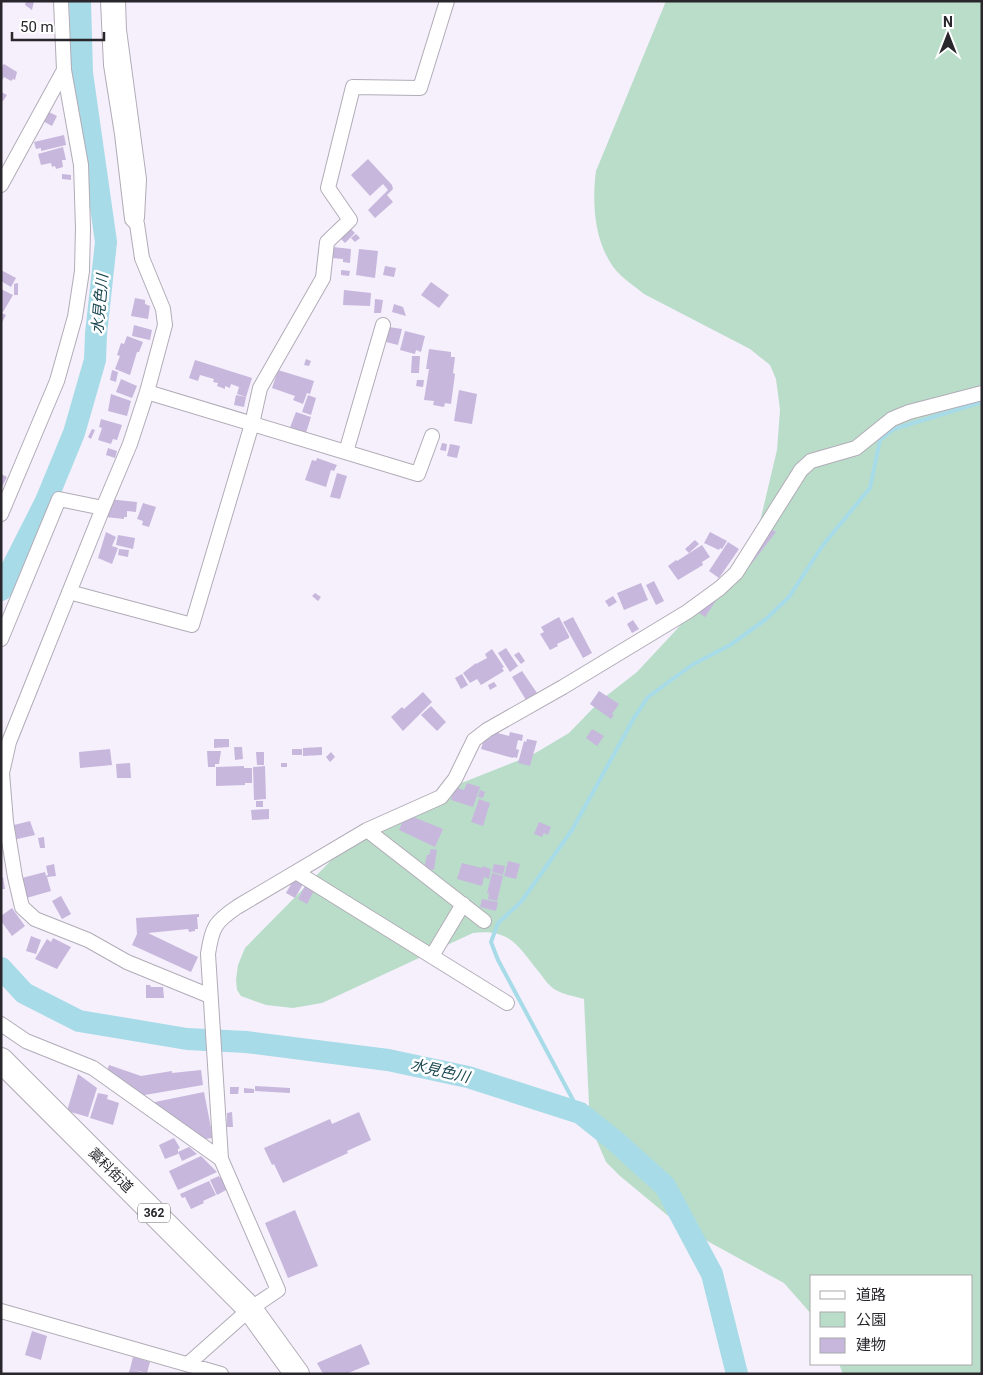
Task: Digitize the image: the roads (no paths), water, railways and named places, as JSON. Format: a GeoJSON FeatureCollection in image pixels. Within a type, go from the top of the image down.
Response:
{"type":"FeatureCollection","features":[{"type":"Feature","properties":{"kind":"highway","name":"藁科街道"},"geometry":{"type":"LineString","coordinates":[[1,1060],[250,1309],[297,1374]]}},
{"type":"Feature","properties":{"kind":"street"},"geometry":{"type":"LineString","coordinates":[[1,514],[57,381],[75,317],[82,271],[84,228],[81,165],[64,70],[60,1]]}},
{"type":"Feature","properties":{"kind":"street"},"geometry":{"type":"LineString","coordinates":[[108,1],[111,65],[122,134],[132,219],[137,224]]}},
{"type":"Feature","properties":{"kind":"street"},"geometry":{"type":"LineString","coordinates":[[118,1],[119,30],[139,179],[137,224],[142,258],[163,309],[165,325],[147,392],[130,444],[9,742],[2,773],[6,822],[14,877],[22,907],[35,919],[88,940],[128,962],[210,996]]}},
{"type":"Feature","properties":{"kind":"street"},"geometry":{"type":"LineString","coordinates":[[69,592],[192,625],[252,424],[260,388],[322,278],[327,242],[350,220],[328,188],[353,87],[420,88],[447,1]]}},
{"type":"Feature","properties":{"kind":"street"},"geometry":{"type":"LineString","coordinates":[[1,185],[64,70]]}},
{"type":"Feature","properties":{"kind":"street"},"geometry":{"type":"LineString","coordinates":[[346,452],[383,325]]}},
{"type":"Feature","properties":{"kind":"street"},"geometry":{"type":"LineString","coordinates":[[147,392],[418,474],[432,436]]}},
{"type":"Feature","properties":{"kind":"street"},"geometry":{"type":"LineString","coordinates":[[188,1364],[250,1309],[278,1290],[221,1159],[208,954],[211,934],[220,919],[367,830],[440,797],[455,779],[474,740],[486,730],[563,687],[687,612],[720,588],[736,573],[801,470],[811,461],[856,448],[892,419],[909,412],[982,393]]}},
{"type":"Feature","properties":{"kind":"street"},"geometry":{"type":"LineString","coordinates":[[1,640],[59,499],[103,508]]}},
{"type":"Feature","properties":{"kind":"street"},"geometry":{"type":"LineString","coordinates":[[367,830],[484,921]]}},
{"type":"Feature","properties":{"kind":"street"},"geometry":{"type":"LineString","coordinates":[[296,872],[507,1003]]}},
{"type":"Feature","properties":{"kind":"street"},"geometry":{"type":"LineString","coordinates":[[432,956],[463,904]]}},
{"type":"Feature","properties":{"kind":"street"},"geometry":{"type":"LineString","coordinates":[[1,1024],[26,1041],[93,1068],[221,1159]]}},
{"type":"Feature","properties":{"kind":"street"},"geometry":{"type":"LineString","coordinates":[[1,1311],[222,1374]]}},
{"type":"Feature","properties":{"kind":"waterway","name":"水見色川"},"geometry":{"type":"LineString","coordinates":[[1,590],[46,501],[74,433],[95,360],[106,242],[82,73],[80,1]]}},
{"type":"Feature","properties":{"kind":"waterway"},"geometry":{"type":"LineString","coordinates":[[580,1113],[498,960],[491,942],[498,923],[521,902],[572,830],[634,718],[648,697],[692,665],[730,645],[765,620],[789,597],[823,545],[870,488],[880,440],[894,429],[982,402]]}},
{"type":"Feature","properties":{"kind":"waterway","name":"水見色川"},"geometry":{"type":"LineString","coordinates":[[1,968],[24,993],[79,1021],[187,1039],[246,1042],[388,1060],[468,1077],[580,1113],[614,1140],[665,1186],[712,1274],[737,1374]]}}]}
